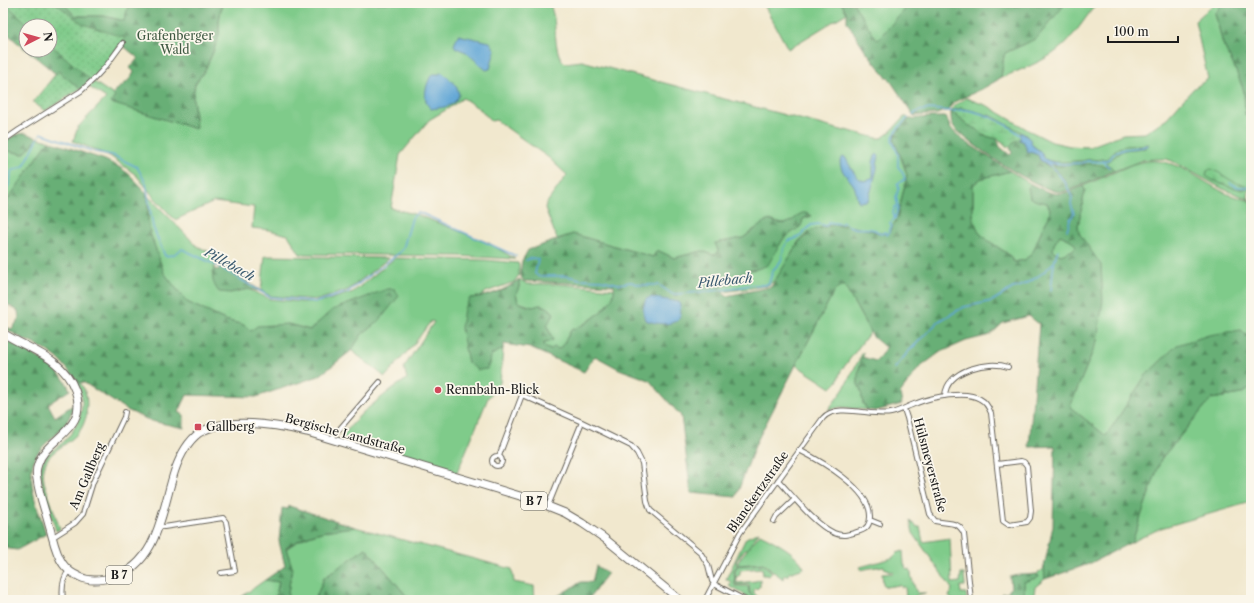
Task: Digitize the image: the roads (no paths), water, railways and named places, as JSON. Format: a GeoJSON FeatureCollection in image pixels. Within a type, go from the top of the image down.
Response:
{"type":"FeatureCollection","features":[{"type":"Feature","properties":{"kind":"main road"},"geometry":{"type":"LineString","coordinates":[[3,332],[44,354],[58,366],[70,379],[77,396],[78,406],[74,420],[65,433],[41,455],[37,468],[38,486],[59,558],[69,571]]}},
{"type":"Feature","properties":{"kind":"main road","name":"Bergische Landstraße"},"geometry":{"type":"LineString","coordinates":[[69,571],[80,578],[90,580],[106,579],[122,574],[145,554],[152,544],[180,458],[193,438],[215,426],[231,424],[266,425],[293,429],[331,439],[548,506],[574,518],[596,532],[680,600]]}},
{"type":"Feature","properties":{"kind":"street"},"geometry":{"type":"LineString","coordinates":[[3,142],[18,130],[81,91],[102,70],[123,43]]}},
{"type":"Feature","properties":{"kind":"street"},"geometry":{"type":"LineString","coordinates":[[945,396],[945,391],[949,384],[957,376],[968,370],[999,365],[1008,367]]}},
{"type":"Feature","properties":{"kind":"street"},"geometry":{"type":"LineString","coordinates":[[331,439],[380,382]]}},
{"type":"Feature","properties":{"kind":"street"},"geometry":{"type":"LineString","coordinates":[[499,456],[522,395],[631,446],[637,453],[644,469],[647,501],[650,510],[700,552],[708,565],[714,584],[745,600]]}},
{"type":"Feature","properties":{"kind":"street"},"geometry":{"type":"LineString","coordinates":[[904,409],[925,400],[945,396],[976,397],[986,404],[991,413],[1003,521],[1009,525],[1026,522],[1030,518],[1031,511],[1027,466],[1021,461],[997,464]]}},
{"type":"Feature","properties":{"kind":"street","name":"Blanckertzstraße"},"geometry":{"type":"LineString","coordinates":[[705,600],[740,533],[824,416],[840,410],[876,414],[891,413],[904,409]]}},
{"type":"Feature","properties":{"kind":"street","name":"Hülsmeyerstraße"},"geometry":{"type":"LineString","coordinates":[[904,409],[930,514],[935,521],[958,525],[964,534],[971,600]]}},
{"type":"Feature","properties":{"kind":"street","name":"Am Gallberg"},"geometry":{"type":"LineString","coordinates":[[53,537],[75,523],[83,514],[93,482],[125,412]]}},
{"type":"Feature","properties":{"kind":"street"},"geometry":{"type":"LineString","coordinates":[[548,506],[582,422]]}},
{"type":"Feature","properties":{"kind":"street"},"geometry":{"type":"LineString","coordinates":[[778,480],[815,519],[836,534],[847,535],[863,530],[869,524],[870,514],[866,503],[845,478],[830,466],[799,450]]}},
{"type":"Feature","properties":{"kind":"street"},"geometry":{"type":"LineString","coordinates":[[774,521],[776,517],[795,499]]}},
{"type":"Feature","properties":{"kind":"street"},"geometry":{"type":"LineString","coordinates":[[159,526],[164,527],[223,518],[226,522],[235,571],[221,573]]}},
{"type":"Feature","properties":{"kind":"street"},"geometry":{"type":"LineString","coordinates":[[870,520],[880,524]]}},
{"type":"Feature","properties":{"kind":"street"},"geometry":{"type":"LineString","coordinates":[[63,600],[64,580],[69,571]]}},
{"type":"Feature","properties":{"kind":"water"},"geometry":{"type":"Polygon","coordinates":[[[458,35],[490,42],[495,50],[490,69],[486,70],[466,52],[456,48],[454,45],[458,35]]]}},
{"type":"Feature","properties":{"kind":"water"},"geometry":{"type":"Polygon","coordinates":[[[441,72],[455,85],[459,95],[451,105],[431,109],[425,97],[426,87],[432,74],[440,74],[441,72]]]}},
{"type":"Feature","properties":{"kind":"water"},"geometry":{"type":"Polygon","coordinates":[[[1021,132],[1030,139],[1033,146],[1040,151],[1045,159],[1057,164],[1048,165],[1040,160],[1038,155],[1027,151],[1024,142],[1020,140],[1021,132]]]}},
{"type":"Feature","properties":{"kind":"water"},"geometry":{"type":"Polygon","coordinates":[[[877,154],[879,156],[877,169],[869,198],[867,201],[859,202],[854,186],[841,169],[840,161],[843,157],[845,157],[856,175],[864,181],[873,177],[873,162],[877,154]]]}},
{"type":"Feature","properties":{"kind":"water"},"geometry":{"type":"Polygon","coordinates":[[[651,297],[679,302],[681,310],[680,317],[676,321],[665,324],[645,320],[643,312],[644,304],[646,299],[651,297]]]}},
{"type":"Feature","properties":{"kind":"waterway","name":"Pillebach"},"geometry":{"type":"LineString","coordinates":[[913,114],[922,110],[930,109],[951,111],[967,110],[996,120],[1010,127],[1021,136]]}},
{"type":"Feature","properties":{"kind":"waterway","name":"Pillebach"},"geometry":{"type":"LineString","coordinates":[[526,260],[532,258],[538,259],[535,274],[538,276],[567,276],[580,279],[602,280],[619,284],[631,282],[640,285],[659,285],[672,294],[731,289],[750,285],[765,285],[769,283],[773,270],[781,261],[784,248],[788,241],[804,233],[811,225],[819,224],[826,226],[828,222],[841,224],[843,222],[852,228],[867,228],[875,230],[881,234],[885,232],[887,235],[889,233],[889,229],[892,226],[890,223],[895,218],[898,207],[896,197],[899,187],[897,184],[905,179],[902,171],[898,167],[898,154],[892,140],[898,128],[908,118]]}},
{"type":"Feature","properties":{"kind":"waterway","name":"Pillebach"},"geometry":{"type":"LineString","coordinates":[[3,205],[6,191],[10,182],[11,172],[24,166],[41,133],[95,152],[112,155],[137,167],[146,183],[153,227],[165,256],[173,255],[182,249],[218,266],[270,297],[317,302],[348,292],[403,249],[412,218],[417,213],[423,214],[516,256]]}},
{"type":"Feature","properties":{"kind":"waterway","name":"Pillebach"},"geometry":{"type":"LineString","coordinates":[[1054,163],[1064,164],[1088,161],[1101,162],[1109,159],[1115,153],[1124,149],[1148,145]]}},
{"type":"Feature","properties":{"kind":"waterway"},"geometry":{"type":"LineString","coordinates":[[1103,162],[1109,167]]}},
{"type":"Feature","properties":{"kind":"waterway"},"geometry":{"type":"LineString","coordinates":[[1048,164],[1056,171],[1066,184],[1072,197],[1071,204],[1074,214],[1070,220],[1067,230]]}},
{"type":"Feature","properties":{"kind":"waterway"},"geometry":{"type":"LineString","coordinates":[[1230,183],[1238,187],[1251,187]]}},
{"type":"Feature","properties":{"kind":"waterway","name":"Pillebach"},"geometry":{"type":"LineString","coordinates":[[895,218],[893,211],[897,205]]}},
{"type":"Feature","properties":{"kind":"waterway"},"geometry":{"type":"LineString","coordinates":[[1051,290],[1054,265],[1058,250]]}},
{"type":"Feature","properties":{"kind":"waterway"},"geometry":{"type":"LineString","coordinates":[[895,368],[908,352],[939,321],[964,307],[992,301],[1013,288],[1019,287],[1034,279],[1053,263]]}},
{"type":"Feature","properties":{"kind":"place","name":"Rennbahn-Blick"},"geometry":{"type":"Point","coordinates":[438,390]}},
{"type":"Feature","properties":{"kind":"place","name":"Gallberg"},"geometry":{"type":"Point","coordinates":[198,427]}},
{"type":"Feature","properties":{"kind":"park label","name":"Grafenberger Wald"},"geometry":{"type":"Point","coordinates":[175,43]}}]}
